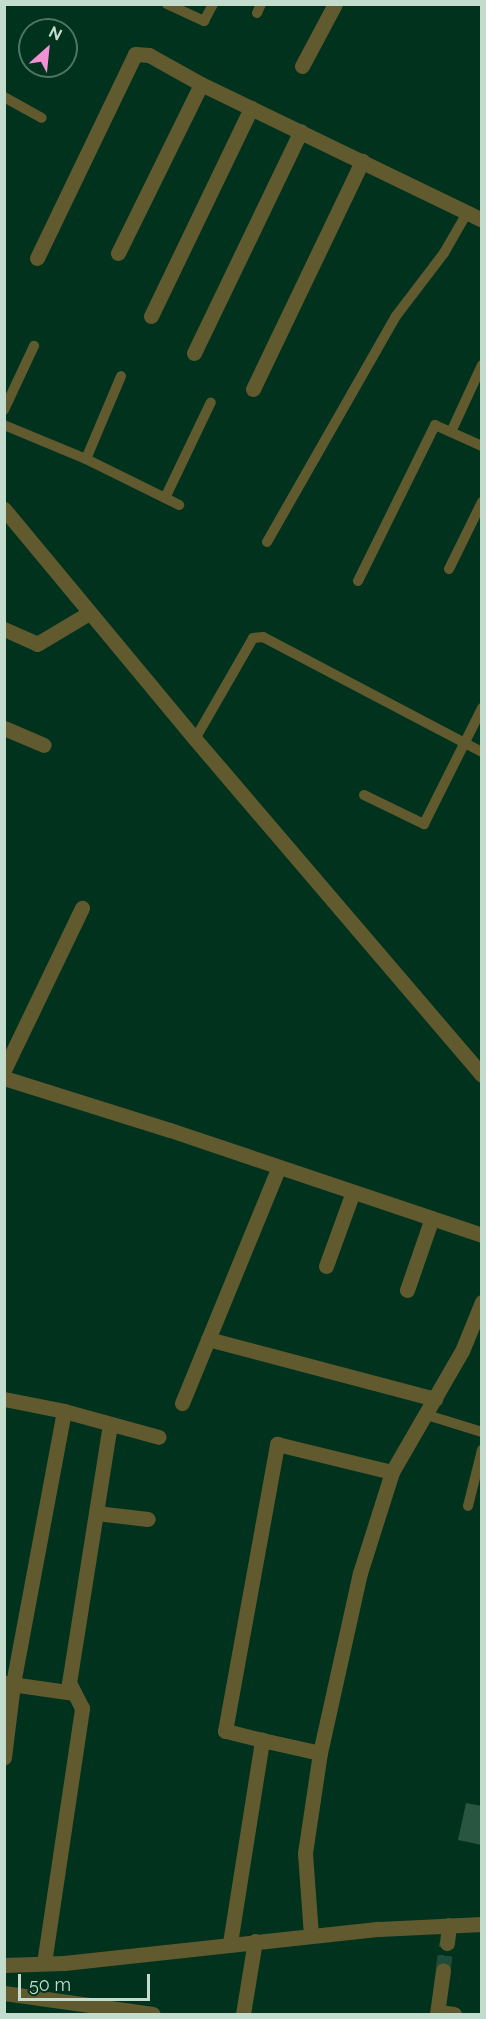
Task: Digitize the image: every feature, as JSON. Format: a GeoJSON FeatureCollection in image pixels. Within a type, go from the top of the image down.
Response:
{"type":"FeatureCollection","features":[{"type":"Feature","properties":{"kind":"street"},"geometry":{"type":"LineString","coordinates":[[302,66],[335,4]]}},
{"type":"Feature","properties":{"kind":"street"},"geometry":{"type":"LineString","coordinates":[[36,258],[135,54],[149,55],[201,84],[482,220]]}},
{"type":"Feature","properties":{"kind":"street"},"geometry":{"type":"LineString","coordinates":[[118,253],[201,84]]}},
{"type":"Feature","properties":{"kind":"street"},"geometry":{"type":"LineString","coordinates":[[151,316],[251,108]]}},
{"type":"Feature","properties":{"kind":"street"},"geometry":{"type":"LineString","coordinates":[[194,353],[301,131]]}},
{"type":"Feature","properties":{"kind":"street"},"geometry":{"type":"LineString","coordinates":[[253,388],[362,161]]}},
{"type":"Feature","properties":{"kind":"street"},"geometry":{"type":"LineString","coordinates":[[4,509],[195,739],[482,1075]]}},
{"type":"Feature","properties":{"kind":"street"},"geometry":{"type":"LineString","coordinates":[[4,629],[37,644],[89,613]]}},
{"type":"Feature","properties":{"kind":"street"},"geometry":{"type":"LineString","coordinates":[[4,728],[44,745]]}},
{"type":"Feature","properties":{"kind":"street"},"geometry":{"type":"LineString","coordinates":[[4,1070],[82,908]]}},
{"type":"Feature","properties":{"kind":"street"},"geometry":{"type":"LineString","coordinates":[[4,1078],[482,1235]]}},
{"type":"Feature","properties":{"kind":"street"},"geometry":{"type":"LineString","coordinates":[[182,1403],[279,1167]]}},
{"type":"Feature","properties":{"kind":"street"},"geometry":{"type":"LineString","coordinates":[[326,1266],[353,1192]]}},
{"type":"Feature","properties":{"kind":"street"},"geometry":{"type":"LineString","coordinates":[[407,1290],[432,1218]]}},
{"type":"Feature","properties":{"kind":"street"},"geometry":{"type":"LineString","coordinates":[[311,1935],[305,1853],[320,1753],[360,1573],[392,1472],[462,1351],[482,1302]]}},
{"type":"Feature","properties":{"kind":"street"},"geometry":{"type":"LineString","coordinates":[[208,1339],[435,1400]]}},
{"type":"Feature","properties":{"kind":"street"},"geometry":{"type":"LineString","coordinates":[[4,1399],[64,1411],[159,1437]]}},
{"type":"Feature","properties":{"kind":"street"},"geometry":{"type":"LineString","coordinates":[[4,1757],[9,1683],[64,1411]]}},
{"type":"Feature","properties":{"kind":"street"},"geometry":{"type":"LineString","coordinates":[[44,1964],[82,1708],[69,1683],[110,1425]]}},
{"type":"Feature","properties":{"kind":"street"},"geometry":{"type":"LineString","coordinates":[[320,1753],[225,1731],[278,1444],[392,1472]]}},
{"type":"Feature","properties":{"kind":"street"},"geometry":{"type":"LineString","coordinates":[[96,1513],[148,1519]]}},
{"type":"Feature","properties":{"kind":"street"},"geometry":{"type":"LineString","coordinates":[[9,1683],[74,1693]]}},
{"type":"Feature","properties":{"kind":"street"},"geometry":{"type":"LineString","coordinates":[[230,1943],[262,1740]]}},
{"type":"Feature","properties":{"kind":"street"},"geometry":{"type":"LineString","coordinates":[[4,1965],[44,1964],[311,1935],[482,1924]]}},
{"type":"Feature","properties":{"kind":"street"},"geometry":{"type":"LineString","coordinates":[[447,1943],[449,1925]]}},
{"type":"Feature","properties":{"kind":"street"},"geometry":{"type":"LineString","coordinates":[[243,2014],[255,1941]]}},
{"type":"Feature","properties":{"kind":"street"},"geometry":{"type":"LineString","coordinates":[[443,1970],[438,2013],[454,2014]]}},
{"type":"Feature","properties":{"kind":"street"},"geometry":{"type":"LineString","coordinates":[[4,1993],[153,2014]]}},
{"type":"Feature","properties":{"kind":"lane"},"geometry":{"type":"LineString","coordinates":[[167,4],[204,21],[213,4]]}},
{"type":"Feature","properties":{"kind":"lane"},"geometry":{"type":"LineString","coordinates":[[4,97],[42,118]]}},
{"type":"Feature","properties":{"kind":"lane"},"geometry":{"type":"LineString","coordinates":[[267,542],[396,316],[444,253],[467,213]]}},
{"type":"Feature","properties":{"kind":"lane"},"geometry":{"type":"LineString","coordinates":[[4,410],[34,346]]}},
{"type":"Feature","properties":{"kind":"lane"},"geometry":{"type":"LineString","coordinates":[[451,432],[482,364]]}},
{"type":"Feature","properties":{"kind":"lane"},"geometry":{"type":"LineString","coordinates":[[86,459],[121,376]]}},
{"type":"Feature","properties":{"kind":"lane"},"geometry":{"type":"LineString","coordinates":[[165,498],[211,402]]}},
{"type":"Feature","properties":{"kind":"lane"},"geometry":{"type":"LineString","coordinates":[[4,425],[86,459],[179,505]]}},
{"type":"Feature","properties":{"kind":"lane"},"geometry":{"type":"LineString","coordinates":[[358,581],[435,425],[482,446]]}},
{"type":"Feature","properties":{"kind":"lane"},"geometry":{"type":"LineString","coordinates":[[449,570],[482,502]]}},
{"type":"Feature","properties":{"kind":"lane"},"geometry":{"type":"LineString","coordinates":[[195,739],[253,638],[263,637],[482,752]]}},
{"type":"Feature","properties":{"kind":"lane"},"geometry":{"type":"LineString","coordinates":[[364,795],[424,824],[482,708]]}},
{"type":"Feature","properties":{"kind":"lane"},"geometry":{"type":"LineString","coordinates":[[427,1415],[482,1432]]}},
{"type":"Feature","properties":{"kind":"lane"},"geometry":{"type":"LineString","coordinates":[[468,1506],[482,1450]]}},
{"type":"Feature","properties":{"kind":"building"},"geometry":{"type":"Polygon","coordinates":[[[466,1803],[482,1806],[482,1845],[458,1840],[466,1803]]]}},
{"type":"Feature","properties":{"kind":"tunnel"},"geometry":{"type":"LineString","coordinates":[[443,1970],[447,1943]]}}]}
